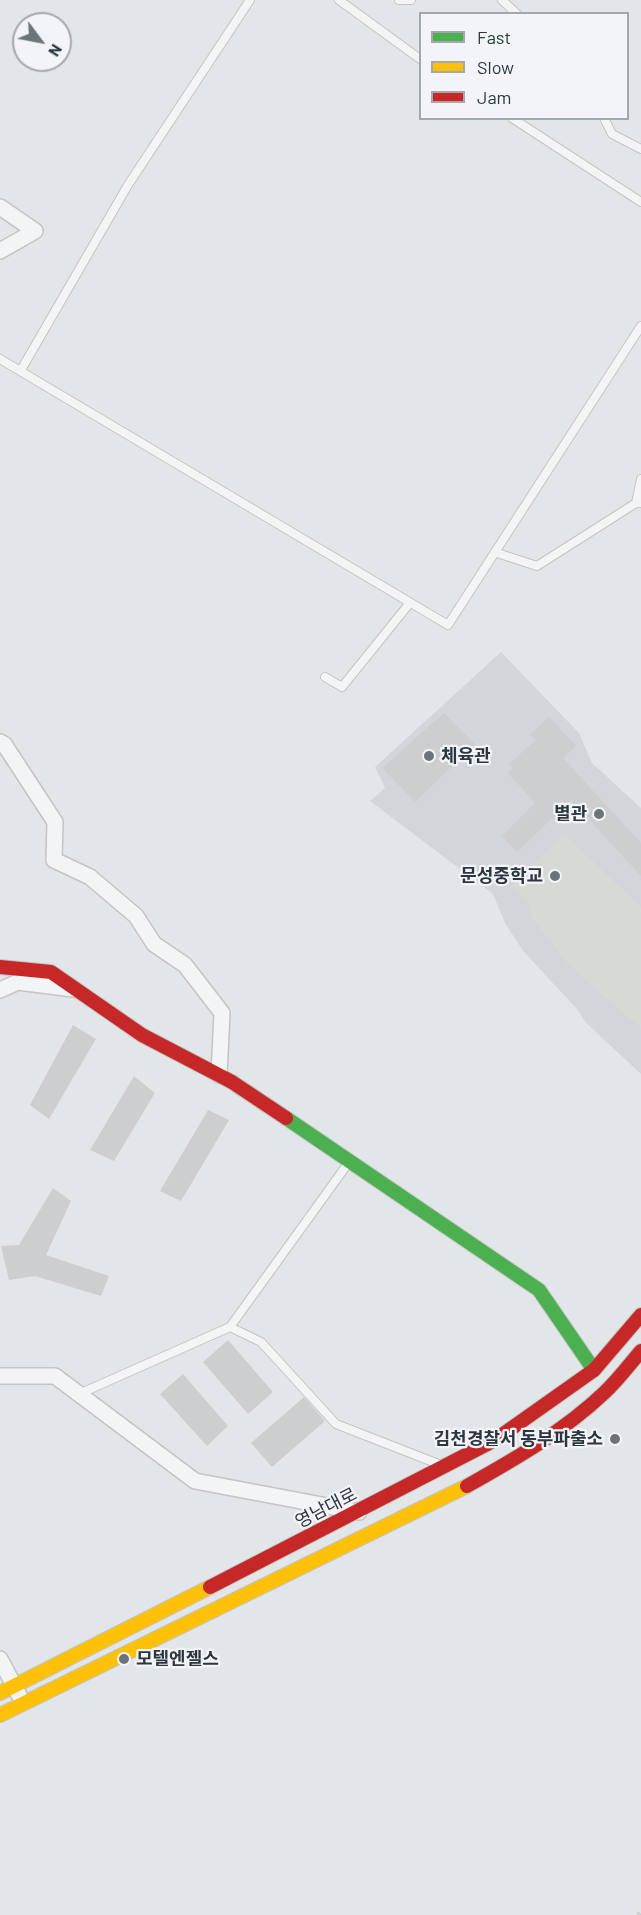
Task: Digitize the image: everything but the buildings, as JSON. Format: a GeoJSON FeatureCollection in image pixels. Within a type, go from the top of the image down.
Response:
{"type":"FeatureCollection","features":[{"type":"Feature","properties":{"kind":"main road"},"geometry":{"type":"LineString","coordinates":[[0,967],[51,972],[142,1035],[219,1076],[350,1161],[539,1290],[594,1370]]}},
{"type":"Feature","properties":{"kind":"main road","name":"영남대로"},"geometry":{"type":"LineString","coordinates":[[7,1689],[359,1512],[495,1440],[594,1370],[641,1315]]}},
{"type":"Feature","properties":{"kind":"main road"},"geometry":{"type":"LineString","coordinates":[[0,1715],[434,1504],[501,1467],[549,1436],[603,1395],[641,1351]]}},
{"type":"Feature","properties":{"kind":"street"},"geometry":{"type":"LineString","coordinates":[[0,207],[35,231],[0,250]]}},
{"type":"Feature","properties":{"kind":"street"},"geometry":{"type":"LineString","coordinates":[[0,742],[4,744],[55,822],[54,860],[90,877],[136,916],[154,944],[185,965],[222,1013],[219,1076]]}},
{"type":"Feature","properties":{"kind":"street"},"geometry":{"type":"LineString","coordinates":[[0,990],[18,982],[75,989]]}},
{"type":"Feature","properties":{"kind":"street"},"geometry":{"type":"LineString","coordinates":[[0,1376],[55,1376],[195,1481],[359,1512]]}},
{"type":"Feature","properties":{"kind":"street"},"geometry":{"type":"LineString","coordinates":[[0,1659],[7,1689],[23,1703]]}},
{"type":"Feature","properties":{"kind":"lane"},"geometry":{"type":"LineString","coordinates":[[21,370],[128,185],[250,0]]}},
{"type":"Feature","properties":{"kind":"lane"},"geometry":{"type":"LineString","coordinates":[[339,0],[419,58]]}},
{"type":"Feature","properties":{"kind":"lane"},"geometry":{"type":"LineString","coordinates":[[399,0],[411,0]]}},
{"type":"Feature","properties":{"kind":"lane"},"geometry":{"type":"LineString","coordinates":[[502,0],[515,12]]}},
{"type":"Feature","properties":{"kind":"lane"},"geometry":{"type":"LineString","coordinates":[[515,120],[641,202]]}},
{"type":"Feature","properties":{"kind":"lane"},"geometry":{"type":"LineString","coordinates":[[605,120],[612,134],[641,149]]}},
{"type":"Feature","properties":{"kind":"lane"},"geometry":{"type":"LineString","coordinates":[[2,363],[21,370],[409,604],[448,625],[498,553],[641,326]]}},
{"type":"Feature","properties":{"kind":"lane"},"geometry":{"type":"LineString","coordinates":[[498,553],[537,566],[639,503],[641,480]]}},
{"type":"Feature","properties":{"kind":"lane"},"geometry":{"type":"LineString","coordinates":[[325,677],[342,687],[409,604]]}},
{"type":"Feature","properties":{"kind":"lane"},"geometry":{"type":"LineString","coordinates":[[79,1394],[230,1327],[350,1161]]}},
{"type":"Feature","properties":{"kind":"lane"},"geometry":{"type":"LineString","coordinates":[[230,1327],[261,1342],[336,1424],[445,1467]]}},
{"type":"Feature","properties":{"kind":"shaded area","name":"문성중학교"},"geometry":{"type":"Polygon","coordinates":[[[501,652],[579,733],[592,763],[641,808],[641,1074],[586,1023],[577,1009],[524,952],[506,925],[493,894],[370,801],[385,788],[375,767],[501,652]]]}},
{"type":"Feature","properties":{"kind":"shaded area"},"geometry":{"type":"Polygon","coordinates":[[[565,834],[641,908],[641,1028],[568,964],[534,920],[527,901],[511,886],[565,834]]]}},
{"type":"Feature","properties":{"kind":"railway"},"geometry":{"type":"LineString","coordinates":[[638,1915],[641,1911]]}},
{"type":"Feature","properties":{"kind":"traffic: fast"},"geometry":{"type":"LineString","coordinates":[[286,1118],[539,1290],[594,1370]]}},
{"type":"Feature","properties":{"kind":"traffic: slow"},"geometry":{"type":"LineString","coordinates":[[0,1715],[467,1486]]}},
{"type":"Feature","properties":{"kind":"traffic: slow"},"geometry":{"type":"LineString","coordinates":[[0,1693],[210,1587]]}},
{"type":"Feature","properties":{"kind":"traffic: jam"},"geometry":{"type":"LineString","coordinates":[[0,967],[51,972],[142,1035],[232,1082],[286,1118]]}},
{"type":"Feature","properties":{"kind":"traffic: jam"},"geometry":{"type":"LineString","coordinates":[[210,1587],[495,1440],[594,1370],[641,1315]]}},
{"type":"Feature","properties":{"kind":"traffic: jam"},"geometry":{"type":"LineString","coordinates":[[467,1486],[521,1455],[589,1407],[619,1378],[641,1351]]}},
{"type":"Feature","properties":{"kind":"place","name":"체육관"},"geometry":{"type":"Point","coordinates":[429,756]}},
{"type":"Feature","properties":{"kind":"place","name":"별관"},"geometry":{"type":"Point","coordinates":[599,814]}},
{"type":"Feature","properties":{"kind":"place","name":"문성중학교"},"geometry":{"type":"Point","coordinates":[555,876]}},
{"type":"Feature","properties":{"kind":"place","name":"김천경찰서 동부파출소"},"geometry":{"type":"Point","coordinates":[615,1439]}},
{"type":"Feature","properties":{"kind":"place","name":"모텔엔젤스"},"geometry":{"type":"Point","coordinates":[124,1659]}}]}
